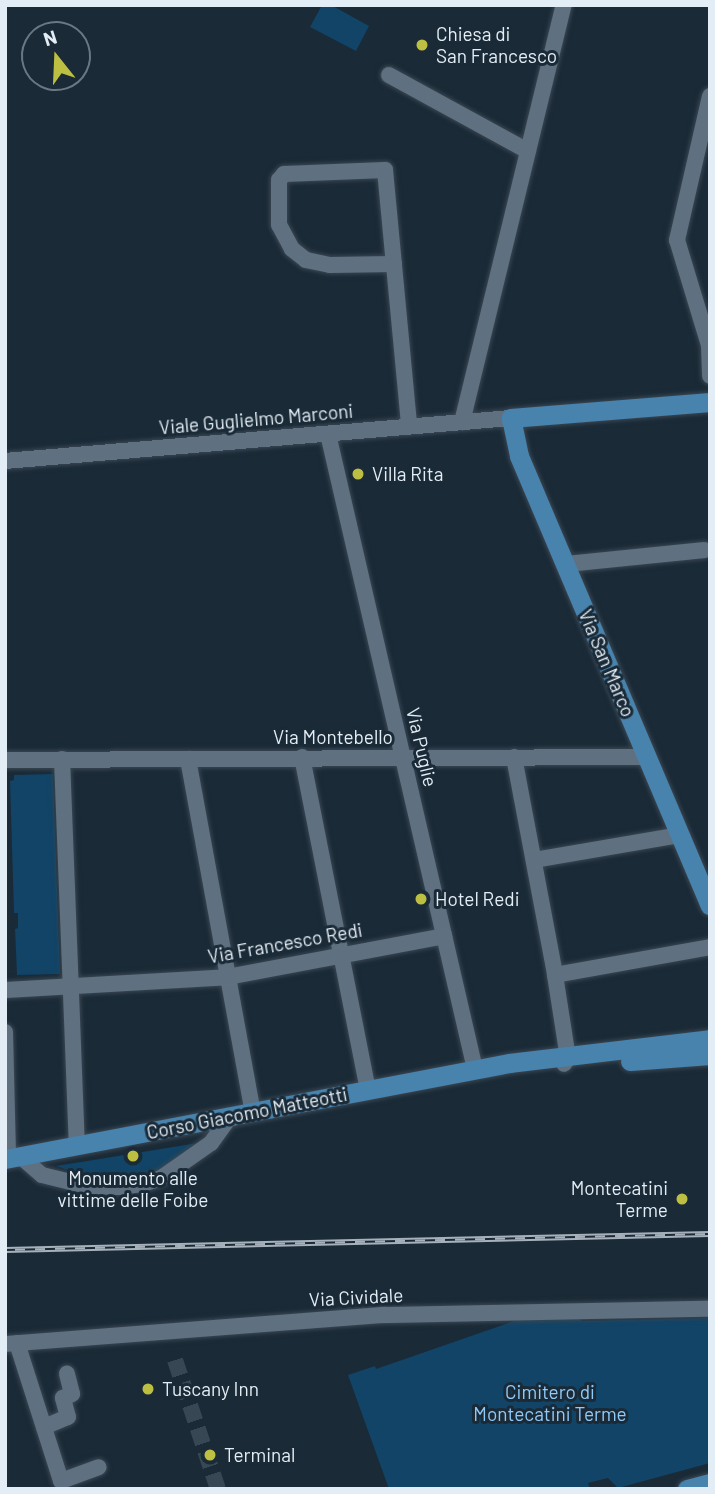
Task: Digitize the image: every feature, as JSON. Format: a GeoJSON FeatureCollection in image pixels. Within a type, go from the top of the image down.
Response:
{"type":"FeatureCollection","features":[{"type":"Feature","properties":{"kind":"main road"},"geometry":{"type":"LineString","coordinates":[[511,418],[710,402]]}},
{"type":"Feature","properties":{"kind":"main road","name":"Via San Marco"},"geometry":{"type":"LineString","coordinates":[[511,418],[519,456],[710,905]]}},
{"type":"Feature","properties":{"kind":"main road","name":"Corso Giacomo Matteotti"},"geometry":{"type":"LineString","coordinates":[[565,1061],[710,1039]]}},
{"type":"Feature","properties":{"kind":"main road","name":"Corso Giacomo Matteotti"},"geometry":{"type":"LineString","coordinates":[[11,1158],[482,1068],[565,1061],[710,1055]]}},
{"type":"Feature","properties":{"kind":"main road"},"geometry":{"type":"LineString","coordinates":[[687,1489],[710,1483]]}},
{"type":"Feature","properties":{"kind":"street"},"geometry":{"type":"LineString","coordinates":[[463,422],[564,5]]}},
{"type":"Feature","properties":{"kind":"street"},"geometry":{"type":"LineString","coordinates":[[389,75],[528,151]]}},
{"type":"Feature","properties":{"kind":"street"},"geometry":{"type":"LineString","coordinates":[[710,96],[707,123],[677,233],[678,249],[702,294],[710,376]]}},
{"type":"Feature","properties":{"kind":"street"},"geometry":{"type":"LineString","coordinates":[[394,264],[330,265],[306,260],[292,249],[279,225],[279,180],[284,174],[385,170],[394,264],[409,426]]}},
{"type":"Feature","properties":{"kind":"street","name":"Viale Guglielmo Marconi"},"geometry":{"type":"LineString","coordinates":[[5,461],[511,418]]}},
{"type":"Feature","properties":{"kind":"street","name":"Via Puglie"},"geometry":{"type":"LineString","coordinates":[[328,434],[444,936],[482,1068]]}},
{"type":"Feature","properties":{"kind":"street"},"geometry":{"type":"LineString","coordinates":[[566,564],[704,550]]}},
{"type":"Feature","properties":{"kind":"street"},"geometry":{"type":"LineString","coordinates":[[302,757],[368,1090]]}},
{"type":"Feature","properties":{"kind":"street"},"geometry":{"type":"LineString","coordinates":[[514,757],[555,975],[565,1061]]}},
{"type":"Feature","properties":{"kind":"street","name":"Via Montebello"},"geometry":{"type":"LineString","coordinates":[[5,760],[646,757]]}},
{"type":"Feature","properties":{"kind":"street"},"geometry":{"type":"LineString","coordinates":[[62,759],[76,1146]]}},
{"type":"Feature","properties":{"kind":"street"},"geometry":{"type":"LineString","coordinates":[[188,759],[253,1113]]}},
{"type":"Feature","properties":{"kind":"street"},"geometry":{"type":"LineString","coordinates":[[534,860],[680,835]]}},
{"type":"Feature","properties":{"kind":"street","name":"Via Francesco Redi"},"geometry":{"type":"LineString","coordinates":[[5,990],[228,977],[444,936]]}},
{"type":"Feature","properties":{"kind":"street"},"geometry":{"type":"LineString","coordinates":[[555,975],[710,947]]}},
{"type":"Feature","properties":{"kind":"street"},"geometry":{"type":"LineString","coordinates":[[5,1032],[6,1102],[11,1158],[43,1175],[87,1186],[118,1187],[143,1184],[160,1178],[211,1143],[229,1118]]}},
{"type":"Feature","properties":{"kind":"street","name":"Via Cividale"},"geometry":{"type":"LineString","coordinates":[[11,1343],[384,1315],[710,1309]]}},
{"type":"Feature","properties":{"kind":"street"},"geometry":{"type":"LineString","coordinates":[[11,1343],[44,1427],[61,1481],[99,1467]]}},
{"type":"Feature","properties":{"kind":"street"},"geometry":{"type":"LineString","coordinates":[[44,1427],[68,1417],[63,1398],[72,1394],[67,1374]]}},
{"type":"Feature","properties":{"kind":"green space"},"geometry":{"type":"Polygon","coordinates":[[[322,5],[331,5],[369,26],[356,51],[310,27],[322,5]]]}},
{"type":"Feature","properties":{"kind":"green space"},"geometry":{"type":"Polygon","coordinates":[[[53,774],[60,974],[17,975],[15,929],[18,928],[18,913],[14,913],[10,781],[14,780],[14,775],[53,774]]]}},
{"type":"Feature","properties":{"kind":"green space"},"geometry":{"type":"Polygon","coordinates":[[[198,1143],[176,1163],[140,1180],[104,1182],[56,1166],[198,1143]]]}},
{"type":"Feature","properties":{"kind":"green space","name":"Cimitero di Montecatini Terme"},"geometry":{"type":"Polygon","coordinates":[[[577,1315],[582,1321],[710,1318],[710,1463],[618,1488],[608,1478],[588,1483],[590,1489],[389,1489],[348,1375],[375,1366],[376,1369],[523,1318],[577,1315]]]}},
{"type":"Feature","properties":{"kind":"tunnel"},"geometry":{"type":"LineString","coordinates":[[175,1360],[218,1489]]}},
{"type":"Feature","properties":{"kind":"railway"},"geometry":{"type":"LineString","coordinates":[[5,1250],[710,1234]]}},
{"type":"Feature","properties":{"kind":"place","name":"Chiesa di San Francesco"},"geometry":{"type":"Point","coordinates":[422,45]}},
{"type":"Feature","properties":{"kind":"place","name":"Villa Rita"},"geometry":{"type":"Point","coordinates":[358,474]}},
{"type":"Feature","properties":{"kind":"place","name":"Hotel Redi"},"geometry":{"type":"Point","coordinates":[421,899]}},
{"type":"Feature","properties":{"kind":"place","name":"Monumento alle vittime delle Foibe"},"geometry":{"type":"Point","coordinates":[133,1156]}},
{"type":"Feature","properties":{"kind":"place","name":"Montecatini Terme"},"geometry":{"type":"Point","coordinates":[682,1199]}},
{"type":"Feature","properties":{"kind":"place","name":"Tuscany Inn"},"geometry":{"type":"Point","coordinates":[148,1389]}},
{"type":"Feature","properties":{"kind":"place","name":"Terminal"},"geometry":{"type":"Point","coordinates":[210,1455]}}]}
